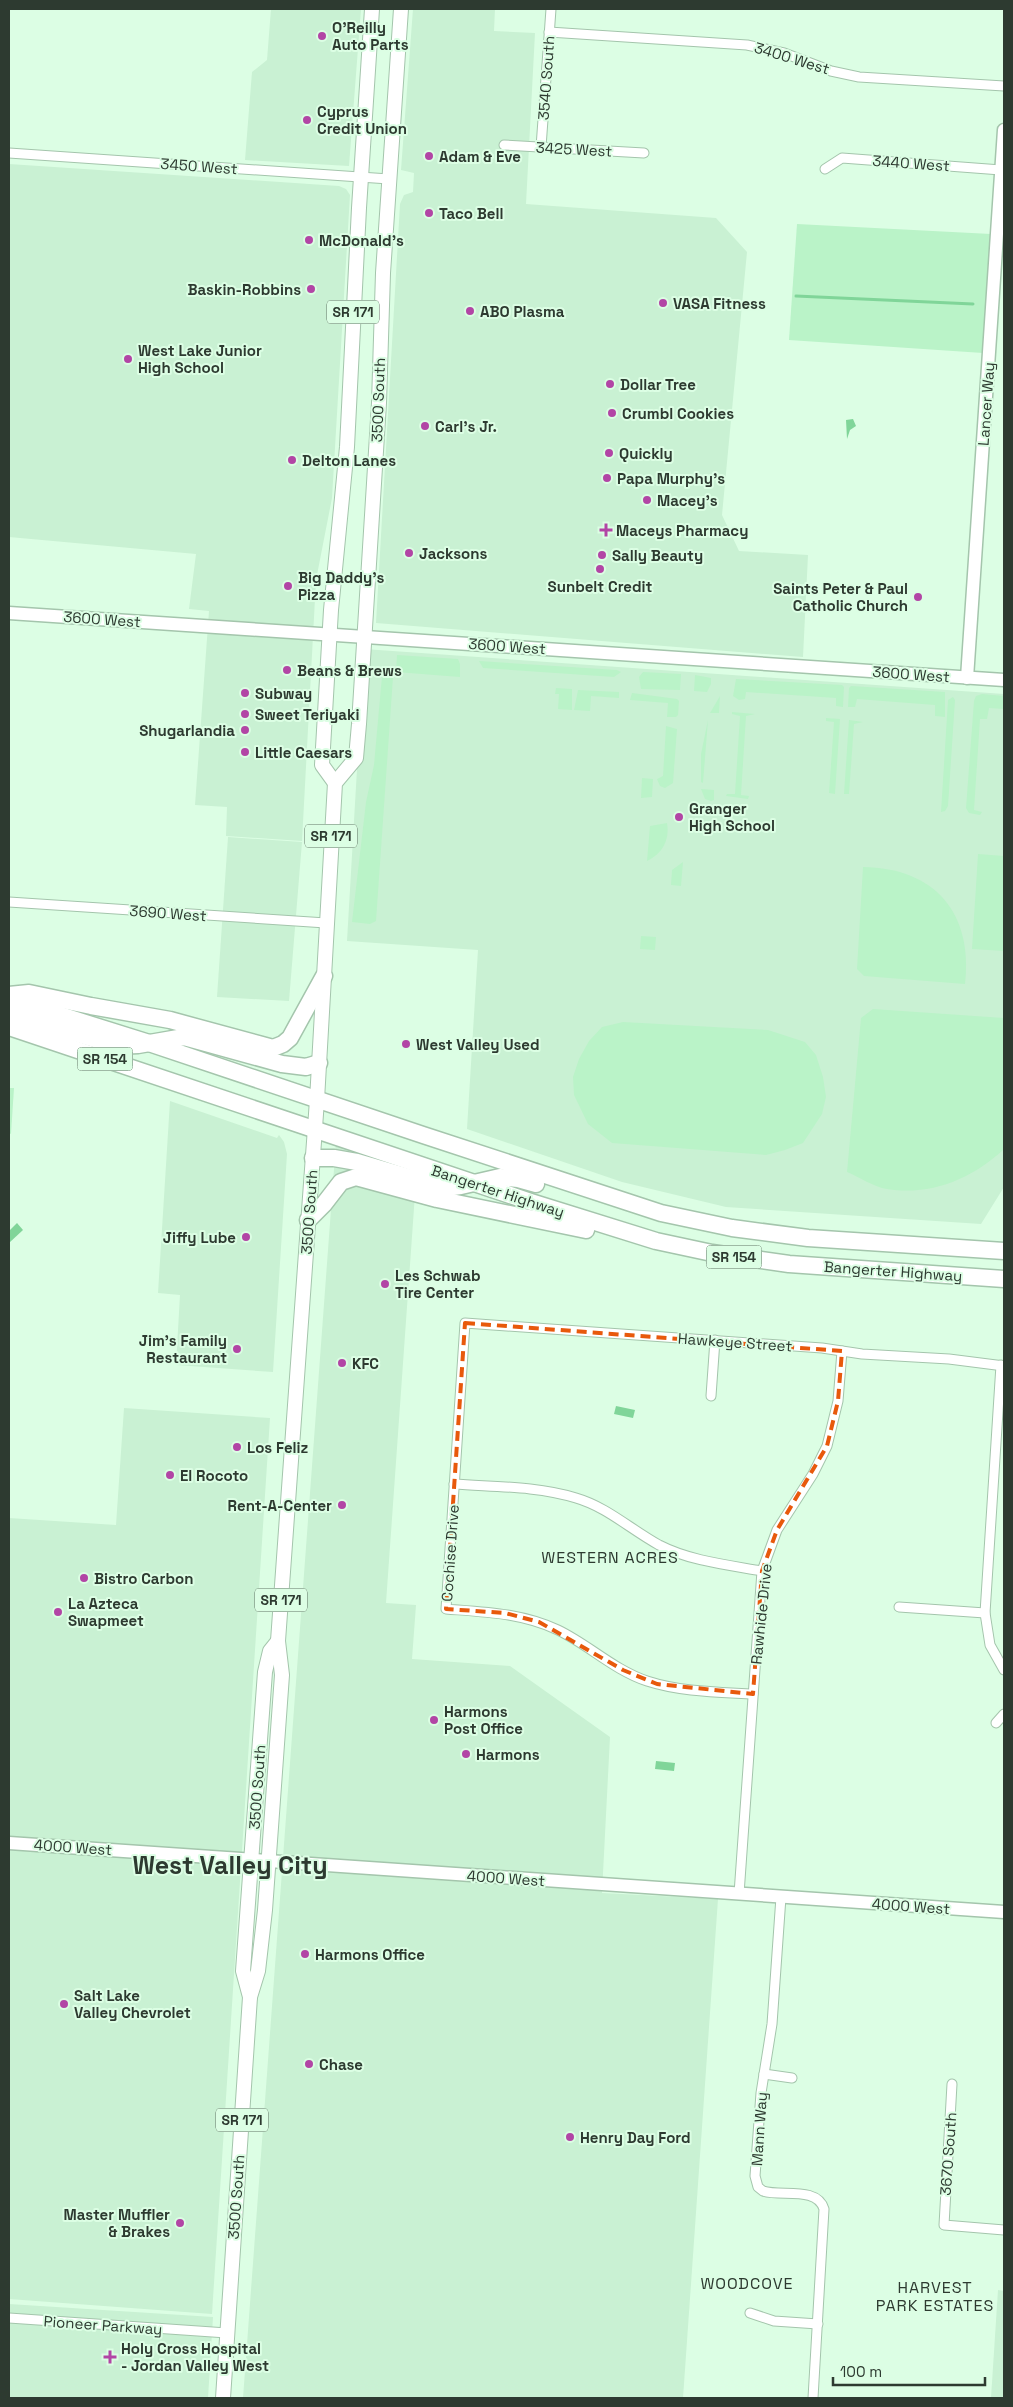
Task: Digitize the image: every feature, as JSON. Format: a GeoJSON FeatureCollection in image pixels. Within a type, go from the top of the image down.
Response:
{"type":"FeatureCollection","features":[{"type":"Feature","properties":{"kind":"highway"},"geometry":{"type":"LineString","coordinates":[[9,997],[28,993],[170,1020],[272,1048],[283,1044],[290,1038],[324,976]]}},
{"type":"Feature","properties":{"kind":"highway","name":"Bangerter Highway"},"geometry":{"type":"LineString","coordinates":[[9,997],[150,1042],[317,1100],[661,1213],[732,1228],[808,1238],[1004,1251]]}},
{"type":"Feature","properties":{"kind":"highway"},"geometry":{"type":"LineString","coordinates":[[9,1013],[110,1044],[129,1046],[170,1037],[190,1037],[272,1062],[306,1067],[319,1063]]}},
{"type":"Feature","properties":{"kind":"highway","name":"Bangerter Highway"},"geometry":{"type":"LineString","coordinates":[[9,1027],[647,1238],[712,1253],[769,1262],[1004,1279]]}},
{"type":"Feature","properties":{"kind":"highway"},"geometry":{"type":"LineString","coordinates":[[313,1158],[334,1158],[358,1162],[436,1187],[453,1188],[490,1177],[509,1177],[620,1212],[640,1214],[661,1213]]}},
{"type":"Feature","properties":{"kind":"highway"},"geometry":{"type":"LineString","coordinates":[[308,1220],[324,1204],[341,1182],[360,1177],[437,1199],[578,1228],[658,1251],[698,1257],[769,1262]]}},
{"type":"Feature","properties":{"kind":"main road","name":"3500 South"},"geometry":{"type":"LineString","coordinates":[[335,783],[322,765],[330,634],[347,447],[360,177],[372,9]]}},
{"type":"Feature","properties":{"kind":"main road","name":"3500 South"},"geometry":{"type":"LineString","coordinates":[[223,2398],[250,1997],[258,1971],[269,1862],[282,1675],[278,1641],[317,1100],[335,783],[356,758],[379,403],[380,312],[401,9]]}},
{"type":"Feature","properties":{"kind":"main road","name":"3500 South"},"geometry":{"type":"LineString","coordinates":[[250,1997],[243,1971],[265,1672],[270,1651],[278,1641]]}},
{"type":"Feature","properties":{"kind":"street","name":"3540 South"},"geometry":{"type":"LineString","coordinates":[[541,147],[551,9]]}},
{"type":"Feature","properties":{"kind":"street","name":"3400 West"},"geometry":{"type":"LineString","coordinates":[[549,32],[740,44],[778,52],[831,71],[859,77],[1004,86]]}},
{"type":"Feature","properties":{"kind":"street","name":"Lancer Way"},"geometry":{"type":"LineString","coordinates":[[967,678],[1001,239],[1004,130]]}},
{"type":"Feature","properties":{"kind":"street","name":"3425 West"},"geometry":{"type":"LineString","coordinates":[[504,145],[644,153]]}},
{"type":"Feature","properties":{"kind":"street","name":"3450 West"},"geometry":{"type":"LineString","coordinates":[[9,153],[389,180]]}},
{"type":"Feature","properties":{"kind":"street","name":"3440 West"},"geometry":{"type":"LineString","coordinates":[[825,170],[842,158],[1002,170]]}},
{"type":"Feature","properties":{"kind":"street","name":"3600 West"},"geometry":{"type":"LineString","coordinates":[[9,613],[1004,680]]}},
{"type":"Feature","properties":{"kind":"street","name":"3690 West"},"geometry":{"type":"LineString","coordinates":[[9,902],[326,923]]}},
{"type":"Feature","properties":{"kind":"street","name":"Hawkeye Street"},"geometry":{"type":"LineString","coordinates":[[465,1323],[715,1340],[1003,1365]]}},
{"type":"Feature","properties":{"kind":"street","name":"Cochise Drive"},"geometry":{"type":"LineString","coordinates":[[465,1323],[446,1609],[505,1613],[539,1622],[570,1636],[623,1670],[657,1684],[685,1689],[753,1694]]}},
{"type":"Feature","properties":{"kind":"street"},"geometry":{"type":"LineString","coordinates":[[711,1396],[715,1340]]}},
{"type":"Feature","properties":{"kind":"street","name":"Rawhide Drive"},"geometry":{"type":"LineString","coordinates":[[739,1894],[762,1571],[777,1530],[813,1474],[827,1446],[838,1401],[842,1351]]}},
{"type":"Feature","properties":{"kind":"street"},"geometry":{"type":"LineString","coordinates":[[1003,1365],[985,1613],[990,1644],[1004,1670]]}},
{"type":"Feature","properties":{"kind":"street"},"geometry":{"type":"LineString","coordinates":[[454,1484],[542,1490],[575,1497],[605,1510],[674,1552],[762,1571]]}},
{"type":"Feature","properties":{"kind":"street"},"geometry":{"type":"LineString","coordinates":[[899,1607],[985,1613]]}},
{"type":"Feature","properties":{"kind":"street"},"geometry":{"type":"LineString","coordinates":[[996,1723],[1004,1714]]}},
{"type":"Feature","properties":{"kind":"street","name":"4000 West"},"geometry":{"type":"LineString","coordinates":[[9,1843],[1004,1912]]}},
{"type":"Feature","properties":{"kind":"street","name":"Mann Way"},"geometry":{"type":"LineString","coordinates":[[781,1897],[773,2015],[764,2074],[756,2183],[766,2192],[813,2196],[819,2198],[823,2204],[825,2216],[813,2398]]}},
{"type":"Feature","properties":{"kind":"street"},"geometry":{"type":"LineString","coordinates":[[764,2074],[792,2078]]}},
{"type":"Feature","properties":{"kind":"street","name":"3670 South"},"geometry":{"type":"LineString","coordinates":[[952,2084],[944,2225],[1004,2230]]}},
{"type":"Feature","properties":{"kind":"street"},"geometry":{"type":"LineString","coordinates":[[750,2313],[774,2321],[818,2324]]}},
{"type":"Feature","properties":{"kind":"street","name":"Pioneer Parkway"},"geometry":{"type":"LineString","coordinates":[[9,2318],[227,2333]]}},
{"type":"Feature","properties":{"kind":"highlighted area"},"geometry":{"type":"Polygon","coordinates":[[[465,1323],[842,1351],[838,1401],[827,1446],[777,1530],[762,1571],[753,1694],[657,1684],[623,1670],[539,1622],[505,1613],[446,1609],[465,1323]]]}},
{"type":"Feature","properties":{"kind":"shaded area"},"geometry":{"type":"Polygon","coordinates":[[[271,9],[361,9],[349,166],[245,160],[252,72],[267,60],[271,9]]]}},
{"type":"Feature","properties":{"kind":"shaded area"},"geometry":{"type":"Polygon","coordinates":[[[413,9],[495,9],[494,31],[535,33],[526,204],[716,218],[747,252],[722,515],[739,551],[808,555],[803,657],[376,623],[400,204],[404,195],[413,192],[414,173],[401,170],[413,9]]]}},
{"type":"Feature","properties":{"kind":"shaded area"},"geometry":{"type":"Polygon","coordinates":[[[9,164],[339,186],[346,189],[350,195],[332,498],[316,580],[302,841],[226,836],[227,807],[195,805],[209,611],[189,609],[196,554],[9,537],[9,164]]]}},
{"type":"Feature","properties":{"kind":"shaded area"},"geometry":{"type":"Polygon","coordinates":[[[797,224],[991,234],[983,353],[789,340],[797,224]]]}},
{"type":"Feature","properties":{"kind":"shaded area"},"geometry":{"type":"Polygon","coordinates":[[[853,419],[856,426],[850,430],[847,439],[846,420],[853,419]]]}},
{"type":"Feature","properties":{"kind":"shaded area","name":"Granger High School"},"geometry":{"type":"Polygon","coordinates":[[[364,649],[1004,694],[1004,1187],[981,1224],[726,1207],[622,1182],[467,1129],[478,950],[347,941],[364,649]]]}},
{"type":"Feature","properties":{"kind":"shaded area"},"geometry":{"type":"Polygon","coordinates":[[[397,655],[458,659],[460,677],[396,672],[397,655]]]}},
{"type":"Feature","properties":{"kind":"shaded area"},"geometry":{"type":"Polygon","coordinates":[[[479,661],[617,670],[621,672],[614,677],[483,668],[479,661]]]}},
{"type":"Feature","properties":{"kind":"shaded area"},"geometry":{"type":"Polygon","coordinates":[[[643,672],[681,674],[680,690],[641,689],[639,677],[643,672]]]}},
{"type":"Feature","properties":{"kind":"shaded area"},"geometry":{"type":"Polygon","coordinates":[[[695,675],[711,678],[711,684],[707,692],[694,691],[695,675]]]}},
{"type":"Feature","properties":{"kind":"shaded area"},"geometry":{"type":"Polygon","coordinates":[[[382,676],[393,677],[376,921],[370,924],[352,922],[366,802],[374,765],[382,676]]]}},
{"type":"Feature","properties":{"kind":"shaded area"},"geometry":{"type":"Polygon","coordinates":[[[736,679],[842,685],[844,687],[843,707],[836,706],[836,698],[746,692],[745,699],[739,700],[733,696],[736,679]]]}},
{"type":"Feature","properties":{"kind":"shaded area"},"geometry":{"type":"Polygon","coordinates":[[[851,686],[945,692],[945,717],[935,716],[935,705],[857,699],[855,707],[848,707],[849,688],[851,686]]]}},
{"type":"Feature","properties":{"kind":"shaded area"},"geometry":{"type":"Polygon","coordinates":[[[556,688],[572,689],[572,710],[558,709],[559,694],[555,694],[556,688]]]}},
{"type":"Feature","properties":{"kind":"shaded area"},"geometry":{"type":"Polygon","coordinates":[[[578,690],[619,692],[619,698],[591,696],[590,711],[574,710],[578,690]]]}},
{"type":"Feature","properties":{"kind":"shaded area"},"geometry":{"type":"Polygon","coordinates":[[[632,693],[677,699],[679,701],[678,715],[676,717],[667,717],[668,703],[630,700],[632,693]]]}},
{"type":"Feature","properties":{"kind":"shaded area"},"geometry":{"type":"Polygon","coordinates":[[[982,694],[1004,696],[1004,709],[989,708],[987,719],[980,719],[974,810],[982,812],[980,815],[969,813],[966,808],[974,701],[976,696],[982,694]]]}},
{"type":"Feature","properties":{"kind":"shaded area"},"geometry":{"type":"Polygon","coordinates":[[[720,696],[719,713],[710,713],[720,696]]]}},
{"type":"Feature","properties":{"kind":"shaded area"},"geometry":{"type":"Polygon","coordinates":[[[953,697],[955,700],[948,806],[945,811],[941,812],[948,700],[953,697]]]}},
{"type":"Feature","properties":{"kind":"shaded area"},"geometry":{"type":"Polygon","coordinates":[[[732,712],[755,714],[746,716],[741,795],[749,796],[748,799],[726,796],[727,794],[735,794],[740,716],[732,714],[732,712]]]}},
{"type":"Feature","properties":{"kind":"shaded area"},"geometry":{"type":"Polygon","coordinates":[[[826,718],[840,719],[835,794],[829,793],[834,722],[826,721],[826,718]]]}},
{"type":"Feature","properties":{"kind":"shaded area"},"geometry":{"type":"Polygon","coordinates":[[[708,720],[703,783],[701,782],[701,754],[708,720]]]}},
{"type":"Feature","properties":{"kind":"shaded area"},"geometry":{"type":"Polygon","coordinates":[[[849,720],[863,722],[854,724],[849,794],[844,794],[849,720]]]}},
{"type":"Feature","properties":{"kind":"shaded area"},"geometry":{"type":"Polygon","coordinates":[[[666,726],[677,729],[673,783],[665,788],[660,786],[657,779],[663,776],[666,726]]]}},
{"type":"Feature","properties":{"kind":"shaded area"},"geometry":{"type":"Polygon","coordinates":[[[642,778],[653,779],[652,797],[641,798],[642,778]]]}},
{"type":"Feature","properties":{"kind":"shaded area"},"geometry":{"type":"Polygon","coordinates":[[[701,789],[714,790],[714,800],[705,799],[701,789]]]}},
{"type":"Feature","properties":{"kind":"shaded area"},"geometry":{"type":"Polygon","coordinates":[[[667,823],[668,829],[664,846],[647,861],[650,826],[667,823]]]}},
{"type":"Feature","properties":{"kind":"shaded area"},"geometry":{"type":"Polygon","coordinates":[[[228,837],[302,842],[289,1001],[217,997],[228,837]]]}},
{"type":"Feature","properties":{"kind":"shaded area"},"geometry":{"type":"Polygon","coordinates":[[[978,854],[1004,856],[1004,951],[972,949],[978,854]]]}},
{"type":"Feature","properties":{"kind":"shaded area"},"geometry":{"type":"Polygon","coordinates":[[[683,862],[681,886],[671,885],[672,870],[683,862]]]}},
{"type":"Feature","properties":{"kind":"shaded area"},"geometry":{"type":"Polygon","coordinates":[[[863,867],[888,869],[910,876],[929,886],[944,899],[955,916],[963,936],[966,959],[965,984],[864,976],[857,969],[863,867]]]}},
{"type":"Feature","properties":{"kind":"shaded area"},"geometry":{"type":"Polygon","coordinates":[[[641,936],[656,937],[655,950],[640,949],[641,936]]]}},
{"type":"Feature","properties":{"kind":"shaded area"},"geometry":{"type":"Polygon","coordinates":[[[873,1009],[1004,1018],[1004,1149],[992,1160],[965,1177],[950,1183],[919,1190],[903,1191],[882,1188],[847,1172],[861,1018],[873,1009]]]}},
{"type":"Feature","properties":{"kind":"shaded area"},"geometry":{"type":"Polygon","coordinates":[[[623,1022],[768,1030],[805,1042],[816,1055],[823,1077],[826,1097],[822,1114],[803,1143],[766,1155],[612,1143],[588,1124],[574,1095],[573,1077],[579,1059],[589,1041],[602,1027],[623,1022]]]}},
{"type":"Feature","properties":{"kind":"shaded area"},"geometry":{"type":"Polygon","coordinates":[[[9,1088],[14,1088],[11,1134],[9,1133],[9,1088]]]}},
{"type":"Feature","properties":{"kind":"shaded area"},"geometry":{"type":"Polygon","coordinates":[[[170,1101],[277,1138],[279,1135],[284,1142],[287,1154],[273,1372],[176,1365],[180,1295],[158,1293],[170,1101]]]}},
{"type":"Feature","properties":{"kind":"shaded area"},"geometry":{"type":"Polygon","coordinates":[[[336,1142],[416,1180],[386,1603],[416,1605],[412,1659],[510,1666],[610,1737],[602,1893],[718,1899],[683,2398],[243,2398],[336,1142]]]}},
{"type":"Feature","properties":{"kind":"shaded area"},"geometry":{"type":"Polygon","coordinates":[[[17,1223],[23,1230],[9,1243],[9,1231],[17,1223]]]}},
{"type":"Feature","properties":{"kind":"shaded area"},"geometry":{"type":"Polygon","coordinates":[[[616,1406],[635,1410],[633,1418],[614,1414],[616,1406]]]}},
{"type":"Feature","properties":{"kind":"shaded area"},"geometry":{"type":"Polygon","coordinates":[[[124,1408],[270,1418],[212,2314],[9,2299],[9,1518],[116,1525],[124,1408]]]}},
{"type":"Feature","properties":{"kind":"shaded area"},"geometry":{"type":"Polygon","coordinates":[[[656,1761],[675,1763],[674,1771],[655,1769],[656,1761]]]}},
{"type":"Feature","properties":{"kind":"shaded area"},"geometry":{"type":"Polygon","coordinates":[[[998,2290],[1004,2291],[1004,2398],[991,2398],[998,2290]]]}},
{"type":"Feature","properties":{"kind":"shaded area","name":"Holy Cross Hospital - Jordan Valley West"},"geometry":{"type":"Polygon","coordinates":[[[9,2304],[213,2317],[208,2398],[9,2398],[9,2304]]]}},
{"type":"Feature","properties":{"kind":"waterway"},"geometry":{"type":"LineString","coordinates":[[796,296],[973,304]]}},
{"type":"Feature","properties":{"kind":"place","name":"O'Reilly Auto Parts"},"geometry":{"type":"Point","coordinates":[322,36]}},
{"type":"Feature","properties":{"kind":"place","name":"Cyprus Credit Union"},"geometry":{"type":"Point","coordinates":[307,120]}},
{"type":"Feature","properties":{"kind":"place","name":"Adam & Eve"},"geometry":{"type":"Point","coordinates":[429,156]}},
{"type":"Feature","properties":{"kind":"place","name":"Taco Bell"},"geometry":{"type":"Point","coordinates":[429,213]}},
{"type":"Feature","properties":{"kind":"place","name":"McDonald's"},"geometry":{"type":"Point","coordinates":[309,240]}},
{"type":"Feature","properties":{"kind":"place","name":"Baskin-Robbins"},"geometry":{"type":"Point","coordinates":[311,289]}},
{"type":"Feature","properties":{"kind":"place","name":"VASA Fitness"},"geometry":{"type":"Point","coordinates":[663,303]}},
{"type":"Feature","properties":{"kind":"place","name":"ABO Plasma"},"geometry":{"type":"Point","coordinates":[470,311]}},
{"type":"Feature","properties":{"kind":"place","name":"West Lake Junior High School"},"geometry":{"type":"Point","coordinates":[128,359]}},
{"type":"Feature","properties":{"kind":"place","name":"Dollar Tree"},"geometry":{"type":"Point","coordinates":[610,384]}},
{"type":"Feature","properties":{"kind":"place","name":"Crumbl Cookies"},"geometry":{"type":"Point","coordinates":[612,413]}},
{"type":"Feature","properties":{"kind":"place","name":"Carl's Jr."},"geometry":{"type":"Point","coordinates":[425,426]}},
{"type":"Feature","properties":{"kind":"place","name":"Quickly"},"geometry":{"type":"Point","coordinates":[609,453]}},
{"type":"Feature","properties":{"kind":"place","name":"Delton Lanes"},"geometry":{"type":"Point","coordinates":[292,460]}},
{"type":"Feature","properties":{"kind":"place","name":"Papa Murphy's"},"geometry":{"type":"Point","coordinates":[607,478]}},
{"type":"Feature","properties":{"kind":"place","name":"Macey's"},"geometry":{"type":"Point","coordinates":[647,500]}},
{"type":"Feature","properties":{"kind":"place","name":"Maceys Pharmacy"},"geometry":{"type":"Point","coordinates":[606,530]}},
{"type":"Feature","properties":{"kind":"place","name":"Jacksons"},"geometry":{"type":"Point","coordinates":[409,553]}},
{"type":"Feature","properties":{"kind":"place","name":"Sally Beauty"},"geometry":{"type":"Point","coordinates":[602,555]}},
{"type":"Feature","properties":{"kind":"place","name":"Sunbelt Credit"},"geometry":{"type":"Point","coordinates":[600,569]}},
{"type":"Feature","properties":{"kind":"place","name":"Big Daddy's Pizza"},"geometry":{"type":"Point","coordinates":[288,586]}},
{"type":"Feature","properties":{"kind":"place","name":"Saints Peter & Paul Catholic Church"},"geometry":{"type":"Point","coordinates":[918,597]}},
{"type":"Feature","properties":{"kind":"place","name":"Beans & Brews"},"geometry":{"type":"Point","coordinates":[287,670]}},
{"type":"Feature","properties":{"kind":"place","name":"Subway"},"geometry":{"type":"Point","coordinates":[245,693]}},
{"type":"Feature","properties":{"kind":"place","name":"Sweet Teriyaki"},"geometry":{"type":"Point","coordinates":[245,714]}},
{"type":"Feature","properties":{"kind":"place","name":"Shugarlandia"},"geometry":{"type":"Point","coordinates":[245,730]}},
{"type":"Feature","properties":{"kind":"place","name":"Little Caesars"},"geometry":{"type":"Point","coordinates":[245,752]}},
{"type":"Feature","properties":{"kind":"place","name":"Granger High School"},"geometry":{"type":"Point","coordinates":[679,817]}},
{"type":"Feature","properties":{"kind":"place","name":"West Valley Used"},"geometry":{"type":"Point","coordinates":[406,1044]}},
{"type":"Feature","properties":{"kind":"place","name":"Jiffy Lube"},"geometry":{"type":"Point","coordinates":[246,1237]}},
{"type":"Feature","properties":{"kind":"place","name":"Les Schwab Tire Center"},"geometry":{"type":"Point","coordinates":[385,1284]}},
{"type":"Feature","properties":{"kind":"place","name":"Jim's Family Restaurant"},"geometry":{"type":"Point","coordinates":[237,1349]}},
{"type":"Feature","properties":{"kind":"place","name":"KFC"},"geometry":{"type":"Point","coordinates":[342,1363]}},
{"type":"Feature","properties":{"kind":"place","name":"Los Feliz"},"geometry":{"type":"Point","coordinates":[237,1447]}},
{"type":"Feature","properties":{"kind":"place","name":"El Rocoto"},"geometry":{"type":"Point","coordinates":[170,1475]}},
{"type":"Feature","properties":{"kind":"place","name":"Rent-A-Center"},"geometry":{"type":"Point","coordinates":[342,1505]}},
{"type":"Feature","properties":{"kind":"place","name":"Bistro Carbon"},"geometry":{"type":"Point","coordinates":[84,1578]}},
{"type":"Feature","properties":{"kind":"place","name":"La Azteca Swapmeet"},"geometry":{"type":"Point","coordinates":[58,1612]}},
{"type":"Feature","properties":{"kind":"place","name":"Harmons Post Office"},"geometry":{"type":"Point","coordinates":[434,1720]}},
{"type":"Feature","properties":{"kind":"place","name":"Harmons"},"geometry":{"type":"Point","coordinates":[466,1754]}},
{"type":"Feature","properties":{"kind":"place","name":"Harmons Office"},"geometry":{"type":"Point","coordinates":[305,1954]}},
{"type":"Feature","properties":{"kind":"place","name":"Salt Lake Valley Chevrolet"},"geometry":{"type":"Point","coordinates":[64,2004]}},
{"type":"Feature","properties":{"kind":"place","name":"Chase"},"geometry":{"type":"Point","coordinates":[309,2064]}},
{"type":"Feature","properties":{"kind":"place","name":"Henry Day Ford"},"geometry":{"type":"Point","coordinates":[570,2137]}},
{"type":"Feature","properties":{"kind":"place","name":"Master Muffler & Brakes"},"geometry":{"type":"Point","coordinates":[180,2223]}},
{"type":"Feature","properties":{"kind":"place","name":"Holy Cross Hospital - Jordan Valley West"},"geometry":{"type":"Point","coordinates":[110,2357]}},
{"type":"Feature","properties":{"kind":"district","name":"WESTERN ACRES"},"geometry":{"type":"Point","coordinates":[610,1557]}},
{"type":"Feature","properties":{"kind":"district","name":"West Valley City"},"geometry":{"type":"Point","coordinates":[230,1865]}},
{"type":"Feature","properties":{"kind":"district","name":"WOODCOVE"},"geometry":{"type":"Point","coordinates":[747,2283]}},
{"type":"Feature","properties":{"kind":"district","name":"HARVEST PARK ESTATES"},"geometry":{"type":"Point","coordinates":[935,2296]}}]}
